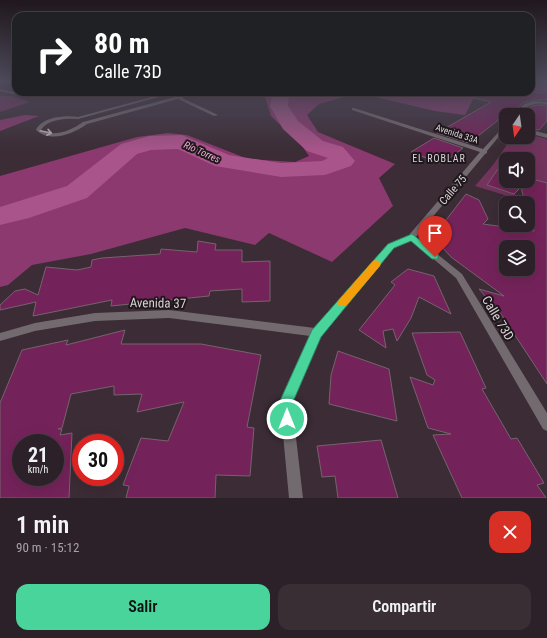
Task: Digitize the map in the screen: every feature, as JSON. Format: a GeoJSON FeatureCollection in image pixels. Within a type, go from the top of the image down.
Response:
{"type":"FeatureCollection","features":[{"type":"Feature","properties":{"kind":"street"},"geometry":{"type":"LineString","coordinates":[[124,105],[78,118],[64,117],[51,120],[40,126],[38,130],[47,134],[71,131],[85,123],[149,105]]}},
{"type":"Feature","properties":{"kind":"street"},"geometry":{"type":"LineString","coordinates":[[196,105],[216,115]]}},
{"type":"Feature","properties":{"kind":"street","name":"Avenida 33A"},"geometry":{"type":"LineString","coordinates":[[354,109],[485,152]]}},
{"type":"Feature","properties":{"kind":"street"},"geometry":{"type":"LineString","coordinates":[[535,133],[547,136]]}},
{"type":"Feature","properties":{"kind":"street","name":"Calle 75"},"geometry":{"type":"LineString","coordinates":[[296,498],[286,403],[316,334],[391,246],[412,237],[499,135]]}},
{"type":"Feature","properties":{"kind":"street","name":"Calle 73D"},"geometry":{"type":"LineString","coordinates":[[412,237],[459,276],[547,425]]}},
{"type":"Feature","properties":{"kind":"street","name":"Avenida 37"},"geometry":{"type":"LineString","coordinates":[[0,337],[34,327],[95,317],[169,314],[316,334]]}},
{"type":"Feature","properties":{"kind":"shaded area"},"geometry":{"type":"Polygon","coordinates":[[[0,105],[20,105],[0,112],[0,105]]]}},
{"type":"Feature","properties":{"kind":"shaded area"},"geometry":{"type":"Polygon","coordinates":[[[268,105],[318,105],[307,115],[318,132],[395,164],[379,178],[393,206],[332,262],[269,233],[255,245],[185,228],[91,254],[32,265],[8,285],[0,287],[0,176],[137,137],[168,133],[187,135],[248,159],[295,162],[309,156],[302,146],[271,116],[268,105]]]}},
{"type":"Feature","properties":{"kind":"shaded area"},"geometry":{"type":"Polygon","coordinates":[[[410,105],[470,105],[465,115],[435,111],[410,105]]]}},
{"type":"Feature","properties":{"kind":"shaded area"},"geometry":{"type":"Polygon","coordinates":[[[25,115],[39,116],[0,131],[0,120],[25,115]]]}},
{"type":"Feature","properties":{"kind":"shaded area"},"geometry":{"type":"Polygon","coordinates":[[[535,136],[547,139],[547,183],[535,180],[535,152],[502,152],[507,144],[535,144],[535,136]]]}},
{"type":"Feature","properties":{"kind":"shaded area"},"geometry":{"type":"Polygon","coordinates":[[[499,156],[499,169],[487,185],[520,196],[508,196],[475,186],[499,156]]]}},
{"type":"Feature","properties":{"kind":"shaded area"},"geometry":{"type":"Polygon","coordinates":[[[535,201],[547,205],[547,208],[535,204],[535,201]]]}},
{"type":"Feature","properties":{"kind":"building"},"geometry":{"type":"Polygon","coordinates":[[[485,105],[521,105],[518,108],[499,108],[499,118],[497,121],[469,143],[437,133],[485,105]]]}},
{"type":"Feature","properties":{"kind":"building"},"geometry":{"type":"Polygon","coordinates":[[[537,105],[547,105],[547,121],[539,130],[535,129],[535,108],[529,108],[537,105]]]}},
{"type":"Feature","properties":{"kind":"building"},"geometry":{"type":"Polygon","coordinates":[[[434,138],[463,148],[442,164],[411,152],[434,138]]]}},
{"type":"Feature","properties":{"kind":"building"},"geometry":{"type":"Polygon","coordinates":[[[498,169],[499,188],[520,188],[514,194],[487,185],[498,169]]]}},
{"type":"Feature","properties":{"kind":"building"},"geometry":{"type":"Polygon","coordinates":[[[535,180],[547,183],[547,384],[501,314],[479,289],[504,296],[451,257],[433,237],[466,194],[479,200],[488,219],[483,224],[499,226],[499,232],[535,232],[535,196],[523,196],[521,188],[535,188],[535,180]]]}},
{"type":"Feature","properties":{"kind":"building"},"geometry":{"type":"Polygon","coordinates":[[[198,241],[216,244],[215,250],[242,250],[242,262],[270,261],[270,301],[242,302],[242,289],[210,291],[209,296],[111,306],[112,300],[33,316],[36,302],[0,310],[0,305],[15,291],[25,289],[38,295],[46,267],[77,270],[91,267],[92,260],[160,254],[161,249],[197,252],[198,241]]]}},
{"type":"Feature","properties":{"kind":"building"},"geometry":{"type":"Polygon","coordinates":[[[408,269],[434,276],[451,314],[419,297],[411,318],[397,341],[393,329],[383,331],[386,348],[359,330],[395,285],[391,282],[408,269]]]}},
{"type":"Feature","properties":{"kind":"building"},"geometry":{"type":"Polygon","coordinates":[[[125,330],[121,344],[201,344],[261,355],[247,427],[254,428],[250,476],[216,475],[215,498],[126,498],[129,486],[124,485],[124,482],[141,438],[168,441],[184,402],[137,412],[142,394],[114,395],[114,386],[71,394],[62,428],[58,429],[62,429],[60,434],[12,434],[12,486],[64,486],[64,434],[72,433],[69,498],[0,498],[0,403],[22,350],[68,340],[66,345],[125,330]]]}},
{"type":"Feature","properties":{"kind":"building"},"geometry":{"type":"Polygon","coordinates":[[[460,332],[486,388],[482,389],[511,439],[517,438],[544,483],[537,485],[546,498],[462,498],[433,435],[451,434],[428,428],[410,377],[433,385],[435,380],[427,375],[412,333],[460,332]]]}},
{"type":"Feature","properties":{"kind":"building"},"geometry":{"type":"Polygon","coordinates":[[[338,351],[389,369],[397,421],[329,404],[331,375],[338,351]]]}},
{"type":"Feature","properties":{"kind":"building"},"geometry":{"type":"Polygon","coordinates":[[[381,440],[398,498],[338,498],[335,476],[322,477],[317,446],[381,440]]]}},
{"type":"Feature","properties":{"kind":"waterway","name":"Río Torres"},"geometry":{"type":"LineString","coordinates":[[0,216],[19,212],[77,192],[129,149],[149,143],[182,142],[223,161],[281,170],[325,168],[343,161],[335,152],[315,146],[290,125],[279,105]]}},
{"type":"Feature","properties":{"kind":"slow traffic"},"geometry":{"type":"LineString","coordinates":[[342,303],[376,263]]}},
{"type":"Feature","properties":{"kind":"district","name":"EL ROBLAR"},"geometry":{"type":"Point","coordinates":[439,158]}},
{"type":"Feature","properties":{"kind":"route"},"geometry":{"type":"LineString","coordinates":[[287,419],[286,403],[316,334],[391,246],[412,237],[435,257]]}}]}
